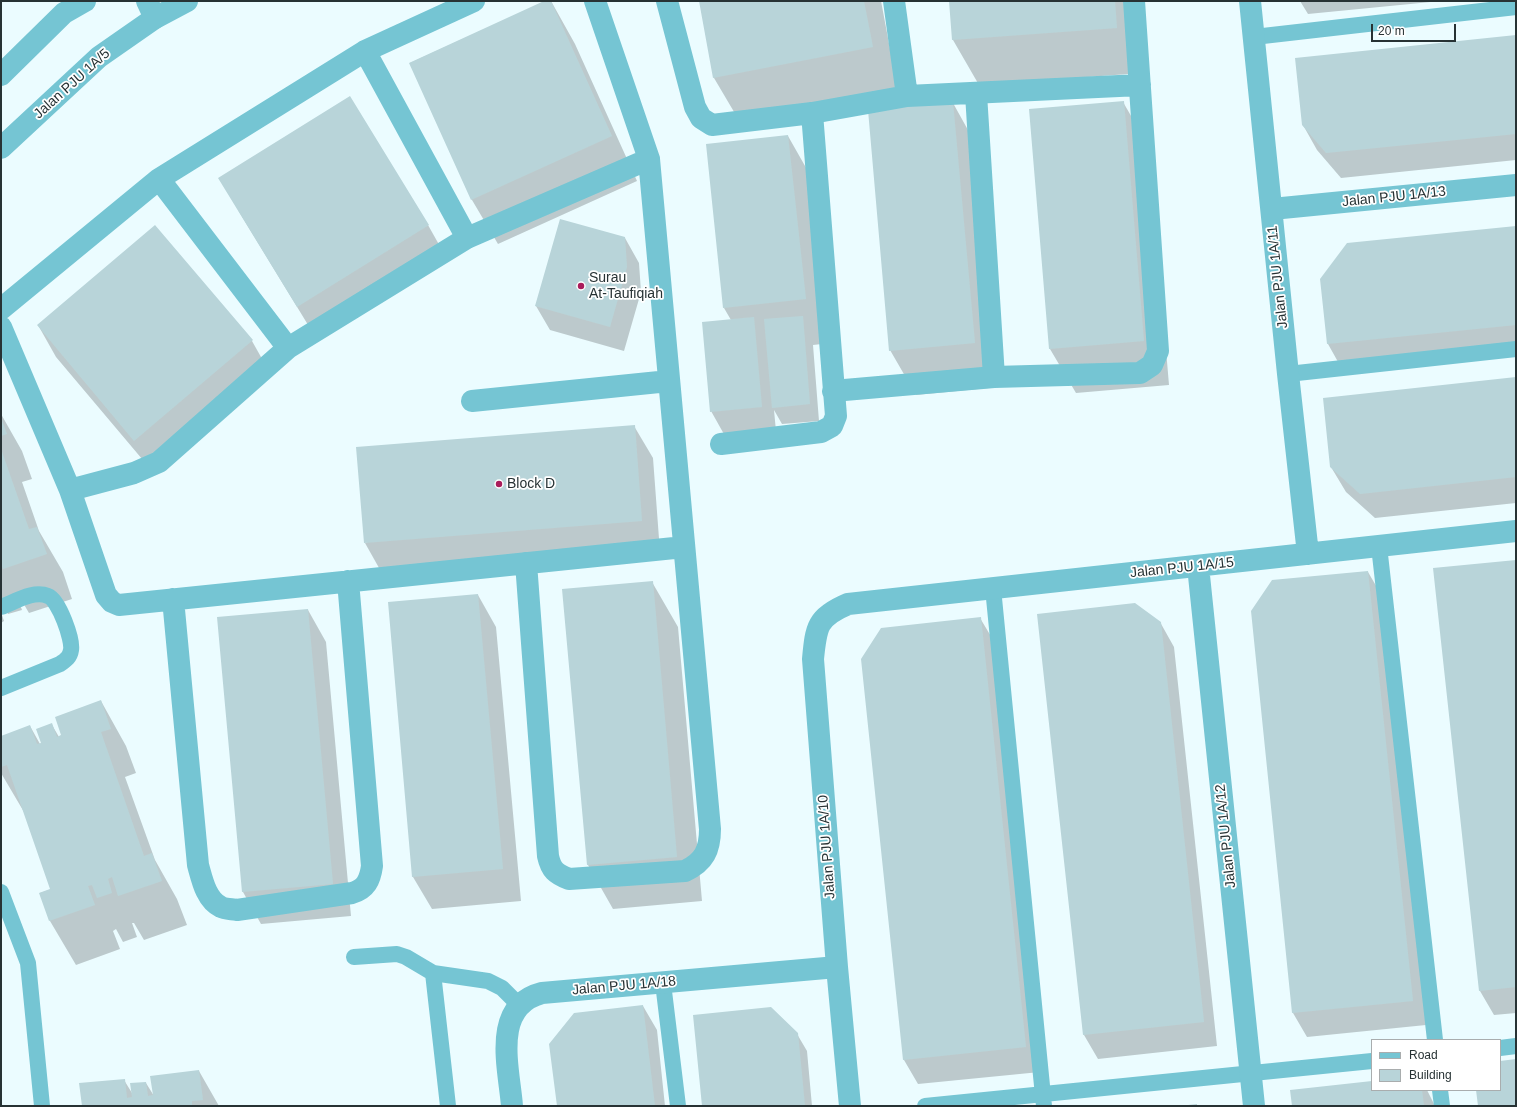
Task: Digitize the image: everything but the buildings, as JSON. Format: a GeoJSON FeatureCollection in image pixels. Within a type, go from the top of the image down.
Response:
{"type":"FeatureCollection","features":[{"type":"Feature","properties":{"kind":"street"},"geometry":{"type":"LineString","coordinates":[[1,75],[65,7],[85,1]]}},
{"type":"Feature","properties":{"kind":"street"},"geometry":{"type":"LineString","coordinates":[[1,309],[158,180],[365,51],[474,1]]}},
{"type":"Feature","properties":{"kind":"street"},"geometry":{"type":"LineString","coordinates":[[526,563],[548,856],[550,865],[554,872],[569,879],[684,871],[697,865],[704,856],[710,844],[710,829],[649,159],[595,1]]}},
{"type":"Feature","properties":{"kind":"street"},"geometry":{"type":"LineString","coordinates":[[667,1],[696,107],[701,118],[712,125],[812,113],[907,96],[976,94],[1140,85]]}},
{"type":"Feature","properties":{"kind":"street"},"geometry":{"type":"LineString","coordinates":[[894,1],[907,96]]}},
{"type":"Feature","properties":{"kind":"street"},"geometry":{"type":"LineString","coordinates":[[833,391],[994,377],[1140,373],[1152,365],[1158,351],[1134,1]]}},
{"type":"Feature","properties":{"kind":"street","name":"Jalan PJU 1A/11"},"geometry":{"type":"LineString","coordinates":[[1250,1],[1308,554]]}},
{"type":"Feature","properties":{"kind":"street","name":"Jalan PJU 1A/5"},"geometry":{"type":"LineString","coordinates":[[1,148],[151,10],[184,2]]}},
{"type":"Feature","properties":{"kind":"street"},"geometry":{"type":"LineString","coordinates":[[365,51],[466,238]]}},
{"type":"Feature","properties":{"kind":"street"},"geometry":{"type":"LineString","coordinates":[[976,94],[994,377]]}},
{"type":"Feature","properties":{"kind":"street"},"geometry":{"type":"LineString","coordinates":[[721,444],[821,432],[832,426],[836,416],[812,113]]}},
{"type":"Feature","properties":{"kind":"street"},"geometry":{"type":"LineString","coordinates":[[70,490],[134,473],[159,462],[288,348],[466,238],[649,159]]}},
{"type":"Feature","properties":{"kind":"street"},"geometry":{"type":"LineString","coordinates":[[158,180],[288,348]]}},
{"type":"Feature","properties":{"kind":"street","name":"Jalan PJU 1A/13"},"geometry":{"type":"LineString","coordinates":[[1272,210],[1516,185]]}},
{"type":"Feature","properties":{"kind":"street"},"geometry":{"type":"LineString","coordinates":[[1,327],[70,490],[106,594],[112,602],[119,604],[173,599],[684,547]]}},
{"type":"Feature","properties":{"kind":"street"},"geometry":{"type":"LineString","coordinates":[[472,401],[669,381]]}},
{"type":"Feature","properties":{"kind":"street","name":"Jalan PJU 1A/15"},"geometry":{"type":"LineString","coordinates":[[848,604],[1516,531]]}},
{"type":"Feature","properties":{"kind":"street","name":"Jalan PJU 1A/12"},"geometry":{"type":"LineString","coordinates":[[1198,566],[1254,1106]]}},
{"type":"Feature","properties":{"kind":"street"},"geometry":{"type":"LineString","coordinates":[[173,599],[198,865],[203,882],[210,896],[220,906],[237,910],[352,893],[361,890],[371,876],[372,866],[348,581]]}},
{"type":"Feature","properties":{"kind":"street","name":"Jalan PJU 1A/10"},"geometry":{"type":"LineString","coordinates":[[848,604],[832,610],[820,622],[815,640],[813,659],[836,967],[850,1106]]}},
{"type":"Feature","properties":{"kind":"street","name":"Jalan PJU 1A/18"},"geometry":{"type":"LineString","coordinates":[[512,1106],[506,1036],[510,1020],[519,1005],[529,996],[542,993],[836,967]]}},
{"type":"Feature","properties":{"kind":"lane"},"geometry":{"type":"LineString","coordinates":[[1254,37],[1516,7]]}},
{"type":"Feature","properties":{"kind":"lane"},"geometry":{"type":"LineString","coordinates":[[1288,374],[1516,349]]}},
{"type":"Feature","properties":{"kind":"lane"},"geometry":{"type":"LineString","coordinates":[[1379,546],[1435,1039]]}},
{"type":"Feature","properties":{"kind":"lane"},"geometry":{"type":"LineString","coordinates":[[993,588],[1043,1100]]}},
{"type":"Feature","properties":{"kind":"lane"},"geometry":{"type":"LineString","coordinates":[[1,607],[30,596],[41,594],[50,596],[57,603],[72,643],[68,658],[60,664],[1,688]]}},
{"type":"Feature","properties":{"kind":"lane"},"geometry":{"type":"LineString","coordinates":[[1,892],[28,963],[42,1106]]}},
{"type":"Feature","properties":{"kind":"lane"},"geometry":{"type":"LineString","coordinates":[[354,957],[397,954],[406,957],[433,973],[488,981],[502,988],[519,1005]]}},
{"type":"Feature","properties":{"kind":"lane"},"geometry":{"type":"LineString","coordinates":[[433,973],[448,1106]]}},
{"type":"Feature","properties":{"kind":"lane"},"geometry":{"type":"LineString","coordinates":[[663,983],[678,1106]]}},
{"type":"Feature","properties":{"kind":"lane"},"geometry":{"type":"LineString","coordinates":[[1501,1048],[1516,1046]]}},
{"type":"Feature","properties":{"kind":"lane"},"geometry":{"type":"LineString","coordinates":[[925,1106],[1043,1100],[1251,1073],[1371,1061]]}},
{"type":"Feature","properties":{"kind":"lane"},"geometry":{"type":"LineString","coordinates":[[1440,1091],[1442,1106]]}},
{"type":"Feature","properties":{"kind":"place","name":"Surau At-Taufiqiah"},"geometry":{"type":"Point","coordinates":[581,286]}},
{"type":"Feature","properties":{"kind":"place","name":"Block D"},"geometry":{"type":"Point","coordinates":[499,484]}}]}
